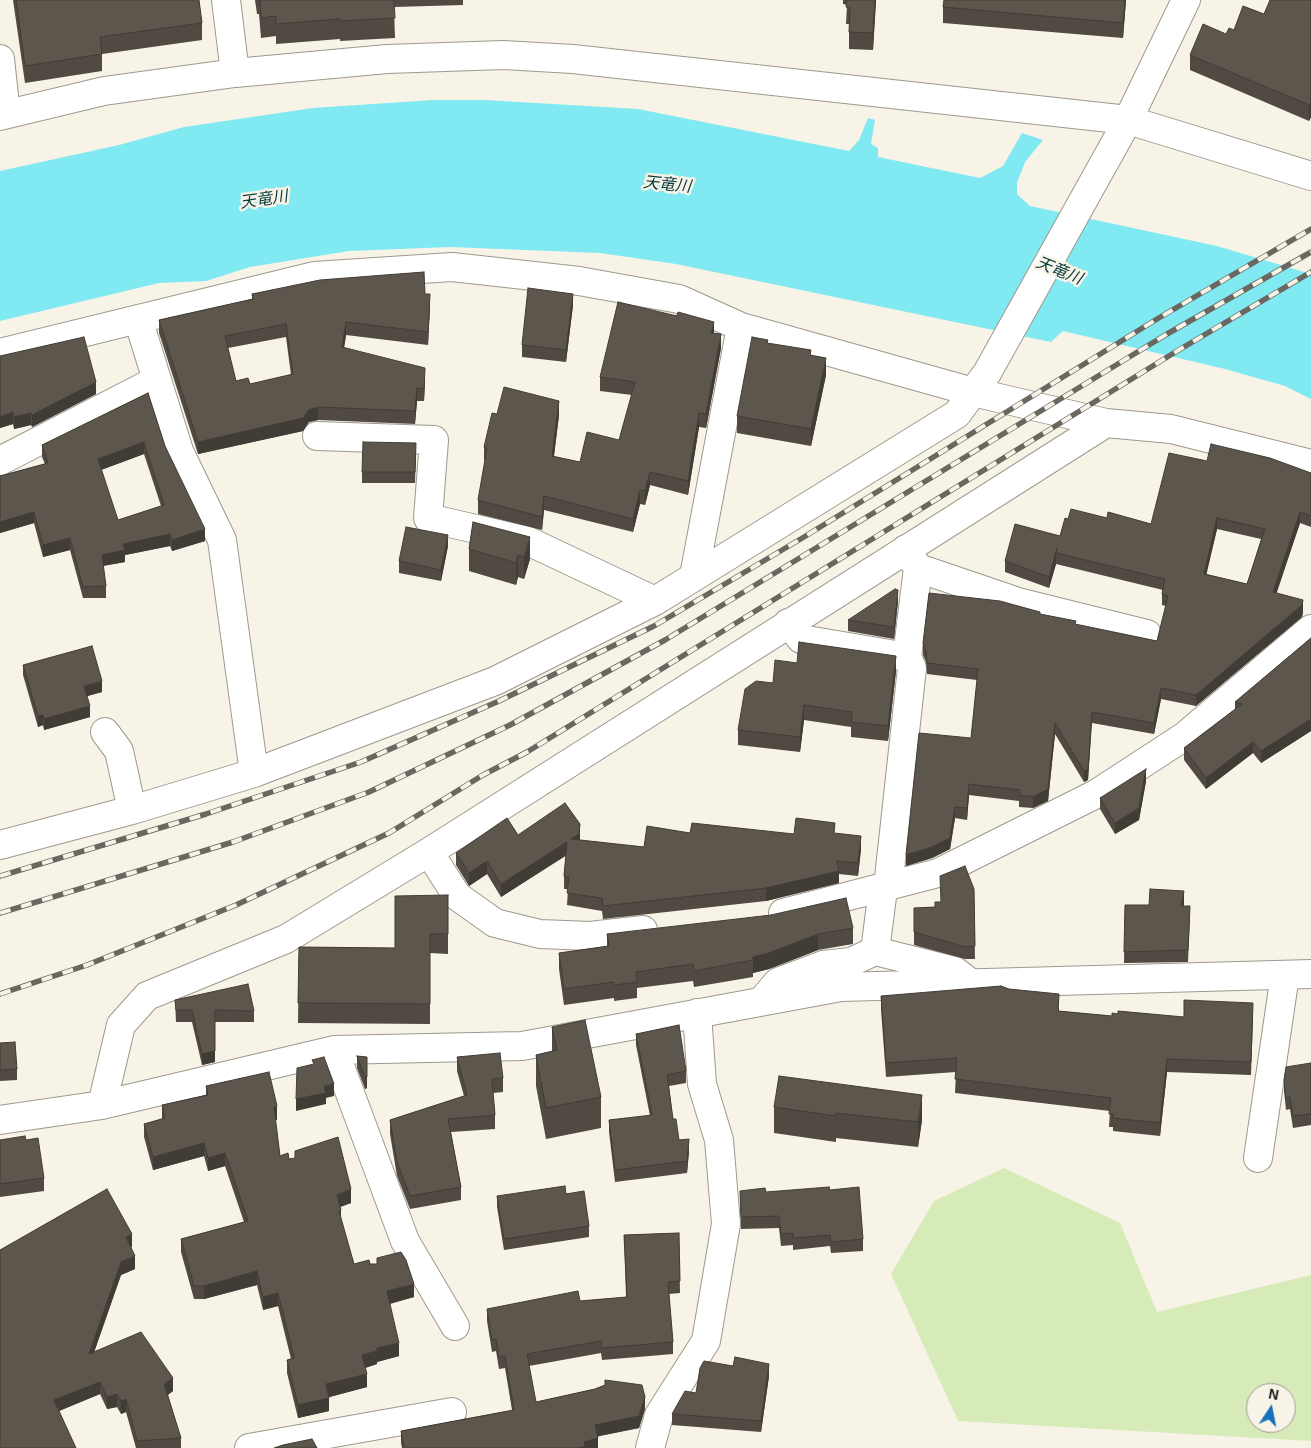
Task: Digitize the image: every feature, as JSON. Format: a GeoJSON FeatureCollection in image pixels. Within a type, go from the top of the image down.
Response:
{"type":"FeatureCollection","features":[{"type":"Feature","properties":{"kind":"street"},"geometry":{"type":"LineString","coordinates":[[226,0],[235,73]]}},
{"type":"Feature","properties":{"kind":"street"},"geometry":{"type":"LineString","coordinates":[[0,845],[132,810],[254,773],[494,682],[655,601],[957,414],[980,383],[1128,120],[1186,0]]}},
{"type":"Feature","properties":{"kind":"street"},"geometry":{"type":"LineString","coordinates":[[0,59],[3,115],[104,91],[235,73],[387,59],[503,55],[573,59],[1128,120],[1310,175]]}},
{"type":"Feature","properties":{"kind":"street"},"geometry":{"type":"LineString","coordinates":[[0,352],[314,276],[452,267],[579,281],[680,299],[741,326],[980,383],[1106,423],[1171,429],[1311,464]]}},
{"type":"Feature","properties":{"kind":"street"},"geometry":{"type":"LineString","coordinates":[[138,319],[179,451],[222,540],[254,773]]}},
{"type":"Feature","properties":{"kind":"street"},"geometry":{"type":"LineString","coordinates":[[694,576],[741,326]]}},
{"type":"Feature","properties":{"kind":"street"},"geometry":{"type":"LineString","coordinates":[[0,461],[157,380]]}},
{"type":"Feature","properties":{"kind":"street"},"geometry":{"type":"LineString","coordinates":[[102,1105],[121,1024],[146,996],[286,939],[429,852],[788,623],[912,559],[1106,423]]}},
{"type":"Feature","properties":{"kind":"street"},"geometry":{"type":"LineString","coordinates":[[317,436],[434,440],[428,518],[528,541],[655,601]]}},
{"type":"Feature","properties":{"kind":"street"},"geometry":{"type":"LineString","coordinates":[[912,559],[1018,602],[1147,634]]}},
{"type":"Feature","properties":{"kind":"street"},"geometry":{"type":"LineString","coordinates":[[875,951],[886,888],[912,668],[907,657],[912,559]]}},
{"type":"Feature","properties":{"kind":"street"},"geometry":{"type":"LineString","coordinates":[[788,623],[801,639],[907,657]]}},
{"type":"Feature","properties":{"kind":"street"},"geometry":{"type":"LineString","coordinates":[[759,917],[886,888],[938,873],[1096,794],[1184,736],[1311,629]]}},
{"type":"Feature","properties":{"kind":"street"},"geometry":{"type":"LineString","coordinates":[[106,732],[119,751],[132,810]]}},
{"type":"Feature","properties":{"kind":"street"},"geometry":{"type":"LineString","coordinates":[[429,852],[457,896],[495,924],[540,934],[590,936],[672,927]]}},
{"type":"Feature","properties":{"kind":"street"},"geometry":{"type":"LineString","coordinates":[[760,1001],[778,982],[823,965],[851,962],[875,951],[955,971],[971,984]]}},
{"type":"Feature","properties":{"kind":"street"},"geometry":{"type":"LineString","coordinates":[[0,1120],[102,1105],[334,1050],[522,1046],[841,987],[1298,974],[1258,1158]]}},
{"type":"Feature","properties":{"kind":"street"},"geometry":{"type":"LineString","coordinates":[[650,1448],[659,1415],[706,1342],[726,1224],[719,1140],[702,1084],[697,1013]]}},
{"type":"Feature","properties":{"kind":"street"},"geometry":{"type":"LineString","coordinates":[[334,1050],[405,1241],[455,1326]]}},
{"type":"Feature","properties":{"kind":"street"},"geometry":{"type":"LineString","coordinates":[[249,1448],[452,1412]]}},
{"type":"Feature","properties":{"kind":"green space"},"geometry":{"type":"Polygon","coordinates":[[[1004,1168],[1120,1223],[1157,1312],[1311,1275],[1311,1441],[958,1421],[891,1274],[934,1201],[1004,1168]]]}},
{"type":"Feature","properties":{"kind":"water","name":"天竜川"},"geometry":{"type":"Polygon","coordinates":[[[433,100],[485,100],[638,109],[849,151],[859,140],[868,118],[875,120],[871,144],[878,148],[878,157],[980,178],[1003,166],[1022,133],[1043,140],[1025,162],[1017,183],[1017,194],[1030,206],[1217,246],[1311,274],[1311,399],[1285,386],[1225,369],[1063,331],[1051,342],[676,264],[600,253],[450,247],[349,251],[250,267],[206,281],[159,283],[0,321],[0,171],[119,145],[184,127],[313,108],[433,100]]]}},
{"type":"Feature","properties":{"kind":"building"},"geometry":{"type":"Polygon","coordinates":[[[16,0],[199,0],[202,23],[100,37],[102,54],[25,66],[16,0]]]}},
{"type":"Feature","properties":{"kind":"building"},"geometry":{"type":"Polygon","coordinates":[[[260,0],[394,0],[395,18],[340,21],[340,19],[276,24],[276,16],[261,18],[260,0]]]}},
{"type":"Feature","properties":{"kind":"building"},"geometry":{"type":"Polygon","coordinates":[[[847,0],[875,0],[873,33],[849,32],[850,8],[846,7],[847,0]]]}},
{"type":"Feature","properties":{"kind":"building"},"geometry":{"type":"Polygon","coordinates":[[[944,0],[1125,0],[1123,23],[943,7],[944,0]]]}},
{"type":"Feature","properties":{"kind":"building"},"geometry":{"type":"Polygon","coordinates":[[[1270,0],[1311,0],[1311,102],[1309,105],[1190,55],[1203,24],[1226,34],[1229,28],[1234,30],[1243,6],[1264,14],[1270,0]]]}},
{"type":"Feature","properties":{"kind":"building"},"geometry":{"type":"Polygon","coordinates":[[[424,272],[425,294],[430,294],[428,332],[346,322],[342,347],[425,368],[424,389],[417,388],[415,411],[318,407],[309,410],[303,418],[198,442],[159,320],[253,299],[252,294],[320,280],[424,272]],[[286,324],[225,336],[236,381],[248,378],[250,384],[293,374],[286,324]]]}},
{"type":"Feature","properties":{"kind":"building"},"geometry":{"type":"Polygon","coordinates":[[[528,288],[573,294],[566,350],[522,345],[528,288]]]}},
{"type":"Feature","properties":{"kind":"building"},"geometry":{"type":"Polygon","coordinates":[[[618,302],[677,316],[678,312],[714,322],[711,333],[721,334],[706,414],[699,413],[688,481],[650,472],[645,491],[640,490],[633,519],[544,496],[542,517],[478,500],[487,448],[484,447],[492,413],[497,414],[504,387],[559,401],[552,456],[580,462],[587,432],[619,440],[635,382],[600,377],[618,302]]]}},
{"type":"Feature","properties":{"kind":"building"},"geometry":{"type":"Polygon","coordinates":[[[84,337],[96,382],[32,415],[31,413],[14,417],[13,412],[0,417],[0,356],[84,337]]]}},
{"type":"Feature","properties":{"kind":"building"},"geometry":{"type":"Polygon","coordinates":[[[752,337],[768,340],[767,343],[811,350],[810,355],[826,358],[811,429],[737,416],[752,337]]]}},
{"type":"Feature","properties":{"kind":"building"},"geometry":{"type":"Polygon","coordinates":[[[148,393],[165,446],[205,529],[172,540],[170,534],[123,544],[125,550],[102,555],[106,586],[83,587],[70,538],[43,545],[34,512],[0,522],[0,476],[48,463],[42,445],[148,393]],[[144,442],[98,459],[118,520],[164,505],[144,442]]]}},
{"type":"Feature","properties":{"kind":"building"},"geometry":{"type":"Polygon","coordinates":[[[363,442],[416,443],[415,472],[362,472],[363,442]]]}},
{"type":"Feature","properties":{"kind":"building"},"geometry":{"type":"Polygon","coordinates":[[[1211,444],[1270,458],[1311,473],[1311,516],[1300,512],[1273,592],[1303,600],[1302,605],[1196,695],[1161,688],[1154,723],[1092,712],[1088,769],[1084,771],[1055,723],[1048,789],[1033,797],[1019,795],[1020,790],[969,784],[967,808],[955,807],[950,838],[932,847],[906,855],[919,733],[971,738],[978,669],[927,663],[923,643],[929,593],[1000,601],[1040,612],[1040,614],[1076,621],[1075,624],[1157,641],[1168,596],[1162,594],[1165,579],[1056,553],[1057,548],[1049,577],[1005,561],[1015,524],[1060,536],[1065,518],[1068,519],[1071,509],[1107,518],[1108,512],[1151,524],[1169,453],[1207,461],[1211,444]],[[1217,518],[1204,574],[1247,584],[1265,529],[1217,518]]]}},
{"type":"Feature","properties":{"kind":"building"},"geometry":{"type":"Polygon","coordinates":[[[473,522],[530,537],[524,557],[518,555],[516,563],[469,549],[473,522]]]}},
{"type":"Feature","properties":{"kind":"building"},"geometry":{"type":"Polygon","coordinates":[[[406,527],[448,535],[441,570],[399,561],[406,527]]]}},
{"type":"Feature","properties":{"kind":"building"},"geometry":{"type":"Polygon","coordinates":[[[895,589],[898,590],[894,627],[848,620],[895,589]]]}},
{"type":"Feature","properties":{"kind":"building"},"geometry":{"type":"Polygon","coordinates":[[[1311,638],[1311,719],[1261,751],[1253,742],[1206,778],[1184,748],[1242,704],[1235,702],[1311,638]]]}},
{"type":"Feature","properties":{"kind":"building"},"geometry":{"type":"Polygon","coordinates":[[[799,642],[896,656],[888,726],[851,722],[852,712],[804,705],[800,737],[738,730],[745,689],[756,681],[773,683],[775,660],[797,663],[799,642]]]}},
{"type":"Feature","properties":{"kind":"building"},"geometry":{"type":"Polygon","coordinates":[[[92,646],[102,681],[84,686],[90,706],[44,719],[43,715],[38,716],[23,665],[92,646]]]}},
{"type":"Feature","properties":{"kind":"building"},"geometry":{"type":"Polygon","coordinates":[[[1146,769],[1139,808],[1115,823],[1100,798],[1146,769]]]}},
{"type":"Feature","properties":{"kind":"building"},"geometry":{"type":"Polygon","coordinates":[[[565,803],[580,824],[579,834],[571,839],[644,847],[647,826],[690,833],[692,823],[794,834],[796,818],[835,823],[834,833],[861,836],[858,863],[837,861],[839,871],[766,888],[603,906],[602,898],[567,893],[569,877],[564,876],[567,842],[501,884],[487,861],[469,873],[456,853],[507,818],[518,835],[565,803]]]}},
{"type":"Feature","properties":{"kind":"building"},"geometry":{"type":"Polygon","coordinates":[[[965,866],[974,889],[975,946],[965,947],[914,932],[914,908],[935,907],[935,902],[941,902],[940,876],[965,866]]]}},
{"type":"Feature","properties":{"kind":"building"},"geometry":{"type":"Polygon","coordinates":[[[1150,889],[1184,891],[1181,906],[1190,906],[1188,950],[1124,952],[1125,905],[1149,905],[1150,889]]]}},
{"type":"Feature","properties":{"kind":"building"},"geometry":{"type":"Polygon","coordinates":[[[448,895],[448,934],[430,934],[430,1004],[298,1003],[299,947],[395,948],[395,896],[448,895]]]}},
{"type":"Feature","properties":{"kind":"building"},"geometry":{"type":"Polygon","coordinates":[[[846,898],[853,928],[818,934],[769,953],[753,957],[753,960],[694,971],[693,964],[636,972],[637,982],[614,985],[614,982],[564,989],[559,953],[609,946],[607,934],[771,915],[846,898]]]}},
{"type":"Feature","properties":{"kind":"building"},"geometry":{"type":"Polygon","coordinates":[[[248,984],[254,1011],[215,1010],[215,1051],[202,1054],[192,1010],[176,1010],[175,1000],[248,984]]]}},
{"type":"Feature","properties":{"kind":"building"},"geometry":{"type":"Polygon","coordinates":[[[1001,986],[1009,989],[1059,994],[1058,1011],[1112,1016],[1112,1013],[1118,1014],[1118,1011],[1184,1017],[1184,1000],[1253,1003],[1251,1062],[1167,1059],[1160,1123],[1113,1118],[1113,1114],[1109,1114],[1111,1098],[955,1079],[957,1058],[886,1063],[881,996],[1001,986]]]}},
{"type":"Feature","properties":{"kind":"building"},"geometry":{"type":"Polygon","coordinates":[[[585,1020],[601,1097],[546,1108],[536,1055],[557,1050],[552,1027],[585,1020]]]}},
{"type":"Feature","properties":{"kind":"building"},"geometry":{"type":"Polygon","coordinates":[[[679,1025],[686,1071],[667,1075],[673,1119],[676,1119],[679,1140],[689,1139],[687,1161],[615,1170],[609,1120],[652,1115],[636,1034],[679,1025]]]}},
{"type":"Feature","properties":{"kind":"building"},"geometry":{"type":"Polygon","coordinates":[[[15,1042],[17,1069],[0,1070],[0,1043],[15,1042]]]}},
{"type":"Feature","properties":{"kind":"building"},"geometry":{"type":"Polygon","coordinates":[[[500,1053],[503,1078],[492,1079],[495,1115],[448,1119],[461,1187],[410,1196],[397,1162],[390,1120],[467,1095],[457,1057],[500,1053]]]}},
{"type":"Feature","properties":{"kind":"building"},"geometry":{"type":"Polygon","coordinates":[[[357,1056],[367,1057],[367,1077],[365,1077],[357,1056]]]}},
{"type":"Feature","properties":{"kind":"building"},"geometry":{"type":"Polygon","coordinates":[[[324,1057],[334,1084],[324,1086],[326,1093],[296,1099],[297,1068],[314,1064],[312,1060],[324,1057]]]}},
{"type":"Feature","properties":{"kind":"building"},"geometry":{"type":"Polygon","coordinates":[[[1311,1063],[1311,1114],[1293,1116],[1290,1097],[1286,1098],[1284,1080],[1286,1067],[1311,1063]]]}},
{"type":"Feature","properties":{"kind":"building"},"geometry":{"type":"Polygon","coordinates":[[[269,1072],[277,1106],[274,1107],[280,1156],[288,1153],[289,1159],[295,1158],[295,1151],[338,1137],[351,1189],[337,1195],[341,1210],[339,1211],[354,1264],[369,1260],[370,1264],[377,1264],[377,1258],[401,1252],[406,1260],[414,1284],[387,1291],[399,1343],[377,1348],[377,1351],[362,1355],[367,1374],[326,1384],[329,1398],[298,1405],[287,1360],[294,1358],[278,1293],[263,1297],[257,1271],[204,1286],[194,1286],[181,1239],[248,1221],[225,1153],[208,1158],[204,1143],[153,1157],[144,1124],[165,1118],[162,1105],[208,1095],[206,1086],[269,1072]]]}},
{"type":"Feature","properties":{"kind":"building"},"geometry":{"type":"Polygon","coordinates":[[[779,1076],[922,1095],[918,1122],[836,1113],[836,1116],[774,1107],[779,1076]]]}},
{"type":"Feature","properties":{"kind":"building"},"geometry":{"type":"Polygon","coordinates":[[[25,1136],[26,1140],[38,1138],[44,1178],[0,1184],[0,1140],[25,1136]]]}},
{"type":"Feature","properties":{"kind":"building"},"geometry":{"type":"Polygon","coordinates":[[[565,1186],[566,1194],[584,1191],[589,1226],[504,1239],[497,1196],[565,1186]]]}},
{"type":"Feature","properties":{"kind":"building"},"geometry":{"type":"Polygon","coordinates":[[[829,1187],[830,1190],[859,1187],[863,1239],[831,1242],[830,1235],[793,1238],[793,1233],[781,1234],[779,1216],[741,1217],[740,1191],[765,1188],[766,1192],[829,1187]]]}},
{"type":"Feature","properties":{"kind":"building"},"geometry":{"type":"Polygon","coordinates":[[[107,1189],[132,1234],[126,1237],[135,1256],[121,1262],[89,1354],[141,1332],[173,1378],[164,1384],[181,1438],[137,1441],[126,1399],[121,1401],[117,1394],[107,1397],[100,1382],[54,1400],[76,1448],[0,1448],[0,1250],[107,1189]]]}},
{"type":"Feature","properties":{"kind":"building"},"geometry":{"type":"Polygon","coordinates":[[[679,1233],[680,1281],[668,1282],[673,1342],[602,1348],[601,1341],[527,1354],[536,1402],[595,1389],[605,1385],[605,1380],[642,1385],[645,1397],[639,1416],[595,1425],[598,1438],[584,1442],[585,1446],[577,1448],[404,1448],[401,1431],[514,1410],[505,1356],[499,1357],[496,1339],[492,1340],[487,1309],[578,1291],[580,1301],[627,1297],[624,1235],[679,1233]]]}},
{"type":"Feature","properties":{"kind":"building"},"geometry":{"type":"Polygon","coordinates":[[[735,1357],[769,1364],[761,1421],[672,1414],[685,1391],[696,1393],[700,1368],[704,1361],[733,1366],[735,1357]]]}},
{"type":"Feature","properties":{"kind":"building"},"geometry":{"type":"Polygon","coordinates":[[[312,1439],[317,1448],[274,1448],[283,1445],[312,1439]]]}},
{"type":"Feature","properties":{"kind":"railway"},"geometry":{"type":"LineString","coordinates":[[0,876],[206,814],[361,762],[499,701],[654,626],[804,537],[1157,319],[1311,229]]}},
{"type":"Feature","properties":{"kind":"railway"},"geometry":{"type":"LineString","coordinates":[[0,913],[233,842],[369,792],[510,725],[665,640],[1167,334],[1311,252]]}},
{"type":"Feature","properties":{"kind":"railway"},"geometry":{"type":"LineString","coordinates":[[0,994],[87,965],[236,905],[389,833],[483,775],[527,752],[1177,351],[1311,272]]}}]}
